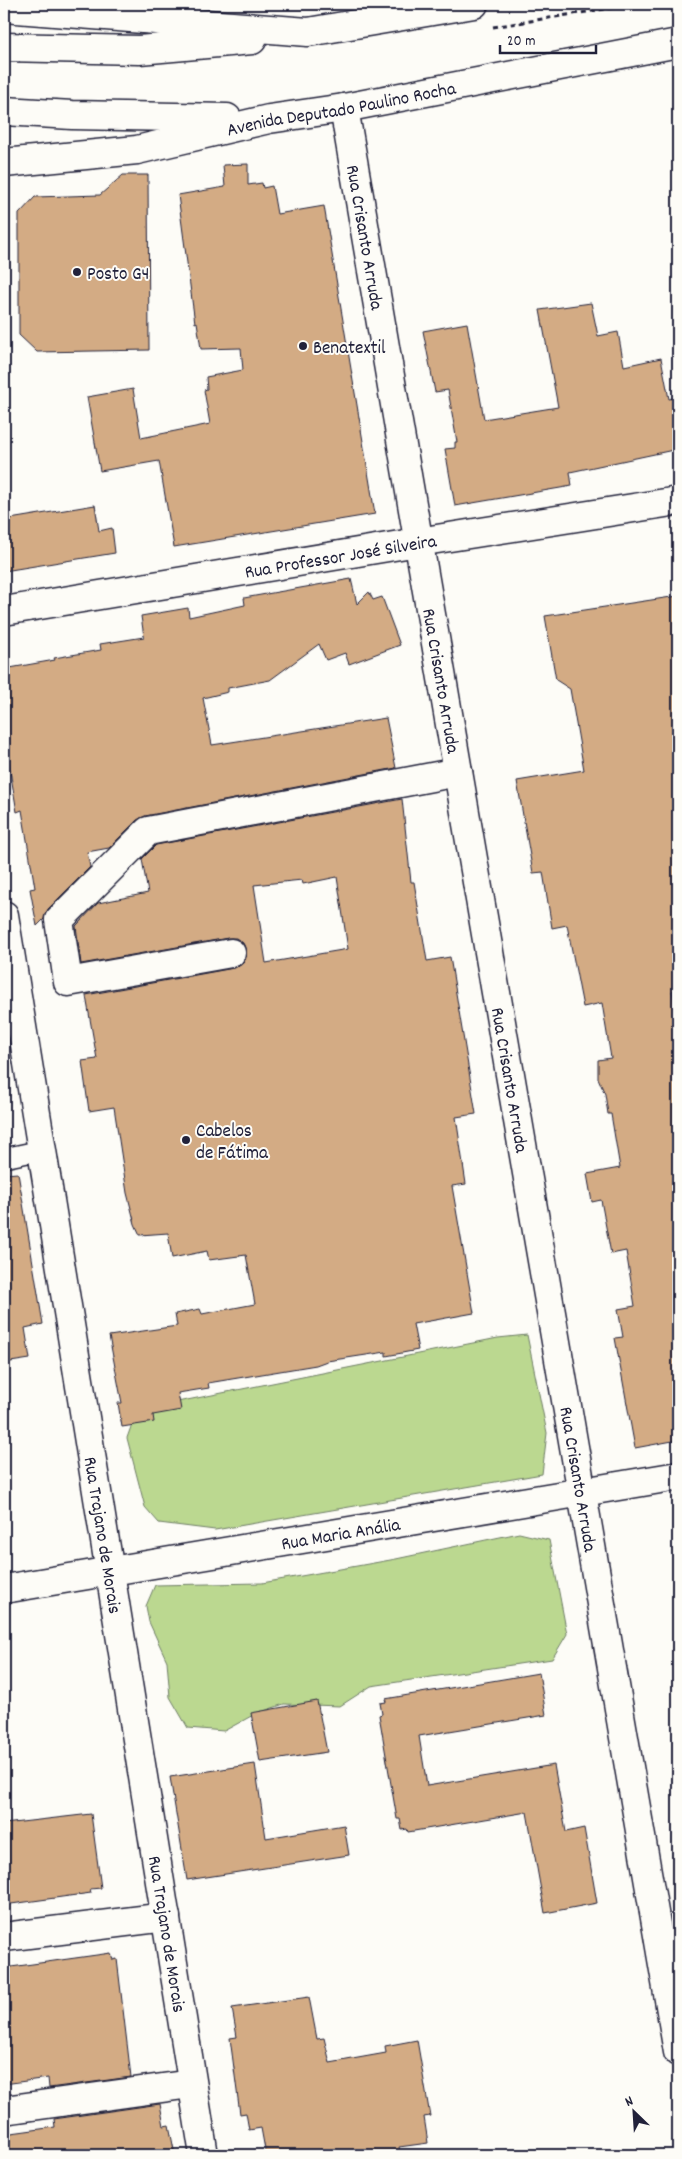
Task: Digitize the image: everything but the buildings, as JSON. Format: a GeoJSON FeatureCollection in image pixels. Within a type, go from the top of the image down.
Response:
{"type":"FeatureCollection","features":[{"type":"Feature","properties":{"kind":"street"},"geometry":{"type":"LineString","coordinates":[[4,47],[139,50],[220,44],[308,32],[474,4]]}},
{"type":"Feature","properties":{"kind":"street"},"geometry":{"type":"LineString","coordinates":[[4,8],[308,32]]}},
{"type":"Feature","properties":{"kind":"street","name":"Avenida Deputado Paulino Rocha"},"geometry":{"type":"LineString","coordinates":[[4,162],[137,150],[269,119],[344,108],[678,43]]}},
{"type":"Feature","properties":{"kind":"street","name":"Rua Crisanto Arruda"},"geometry":{"type":"LineString","coordinates":[[344,108],[678,2052]]}},
{"type":"Feature","properties":{"kind":"street"},"geometry":{"type":"LineString","coordinates":[[4,111],[72,115],[269,119]]}},
{"type":"Feature","properties":{"kind":"street","name":"Rua Professor José Silveira"},"geometry":{"type":"LineString","coordinates":[[4,611],[678,501]]}},
{"type":"Feature","properties":{"kind":"street"},"geometry":{"type":"LineString","coordinates":[[231,953],[68,982],[59,920],[148,831],[458,772]]}},
{"type":"Feature","properties":{"kind":"street","name":"Rua Trajano de Morais"},"geometry":{"type":"LineString","coordinates":[[4,915],[166,1917],[191,2084],[204,2155]]}},
{"type":"Feature","properties":{"kind":"street","name":"Rua Maria Anália"},"geometry":{"type":"LineString","coordinates":[[4,1589],[678,1476]]}},
{"type":"Feature","properties":{"kind":"street"},"geometry":{"type":"LineString","coordinates":[[4,1937],[166,1917]]}},
{"type":"Feature","properties":{"kind":"street"},"geometry":{"type":"LineString","coordinates":[[4,2110],[191,2084]]}},
{"type":"Feature","properties":{"kind":"lane"},"geometry":{"type":"LineString","coordinates":[[4,1158],[42,1150]]}},
{"type":"Feature","properties":{"kind":"green space"},"geometry":{"type":"Polygon","coordinates":[[[527,1335],[547,1433],[542,1474],[215,1530],[159,1523],[145,1507],[127,1438],[137,1410],[498,1338],[527,1335]]]}},
{"type":"Feature","properties":{"kind":"green space"},"geometry":{"type":"Polygon","coordinates":[[[519,1533],[549,1540],[567,1634],[552,1659],[371,1686],[340,1706],[284,1704],[255,1714],[224,1731],[188,1728],[170,1697],[167,1661],[149,1622],[146,1606],[155,1585],[262,1583],[396,1559],[519,1533]]]}},
{"type":"Feature","properties":{"kind":"place","name":"Posto G4"},"geometry":{"type":"Point","coordinates":[77,272]}},
{"type":"Feature","properties":{"kind":"place","name":"Benatextil"},"geometry":{"type":"Point","coordinates":[303,346]}},
{"type":"Feature","properties":{"kind":"place","name":"Cabelos de Fátima"},"geometry":{"type":"Point","coordinates":[186,1140]}}]}
